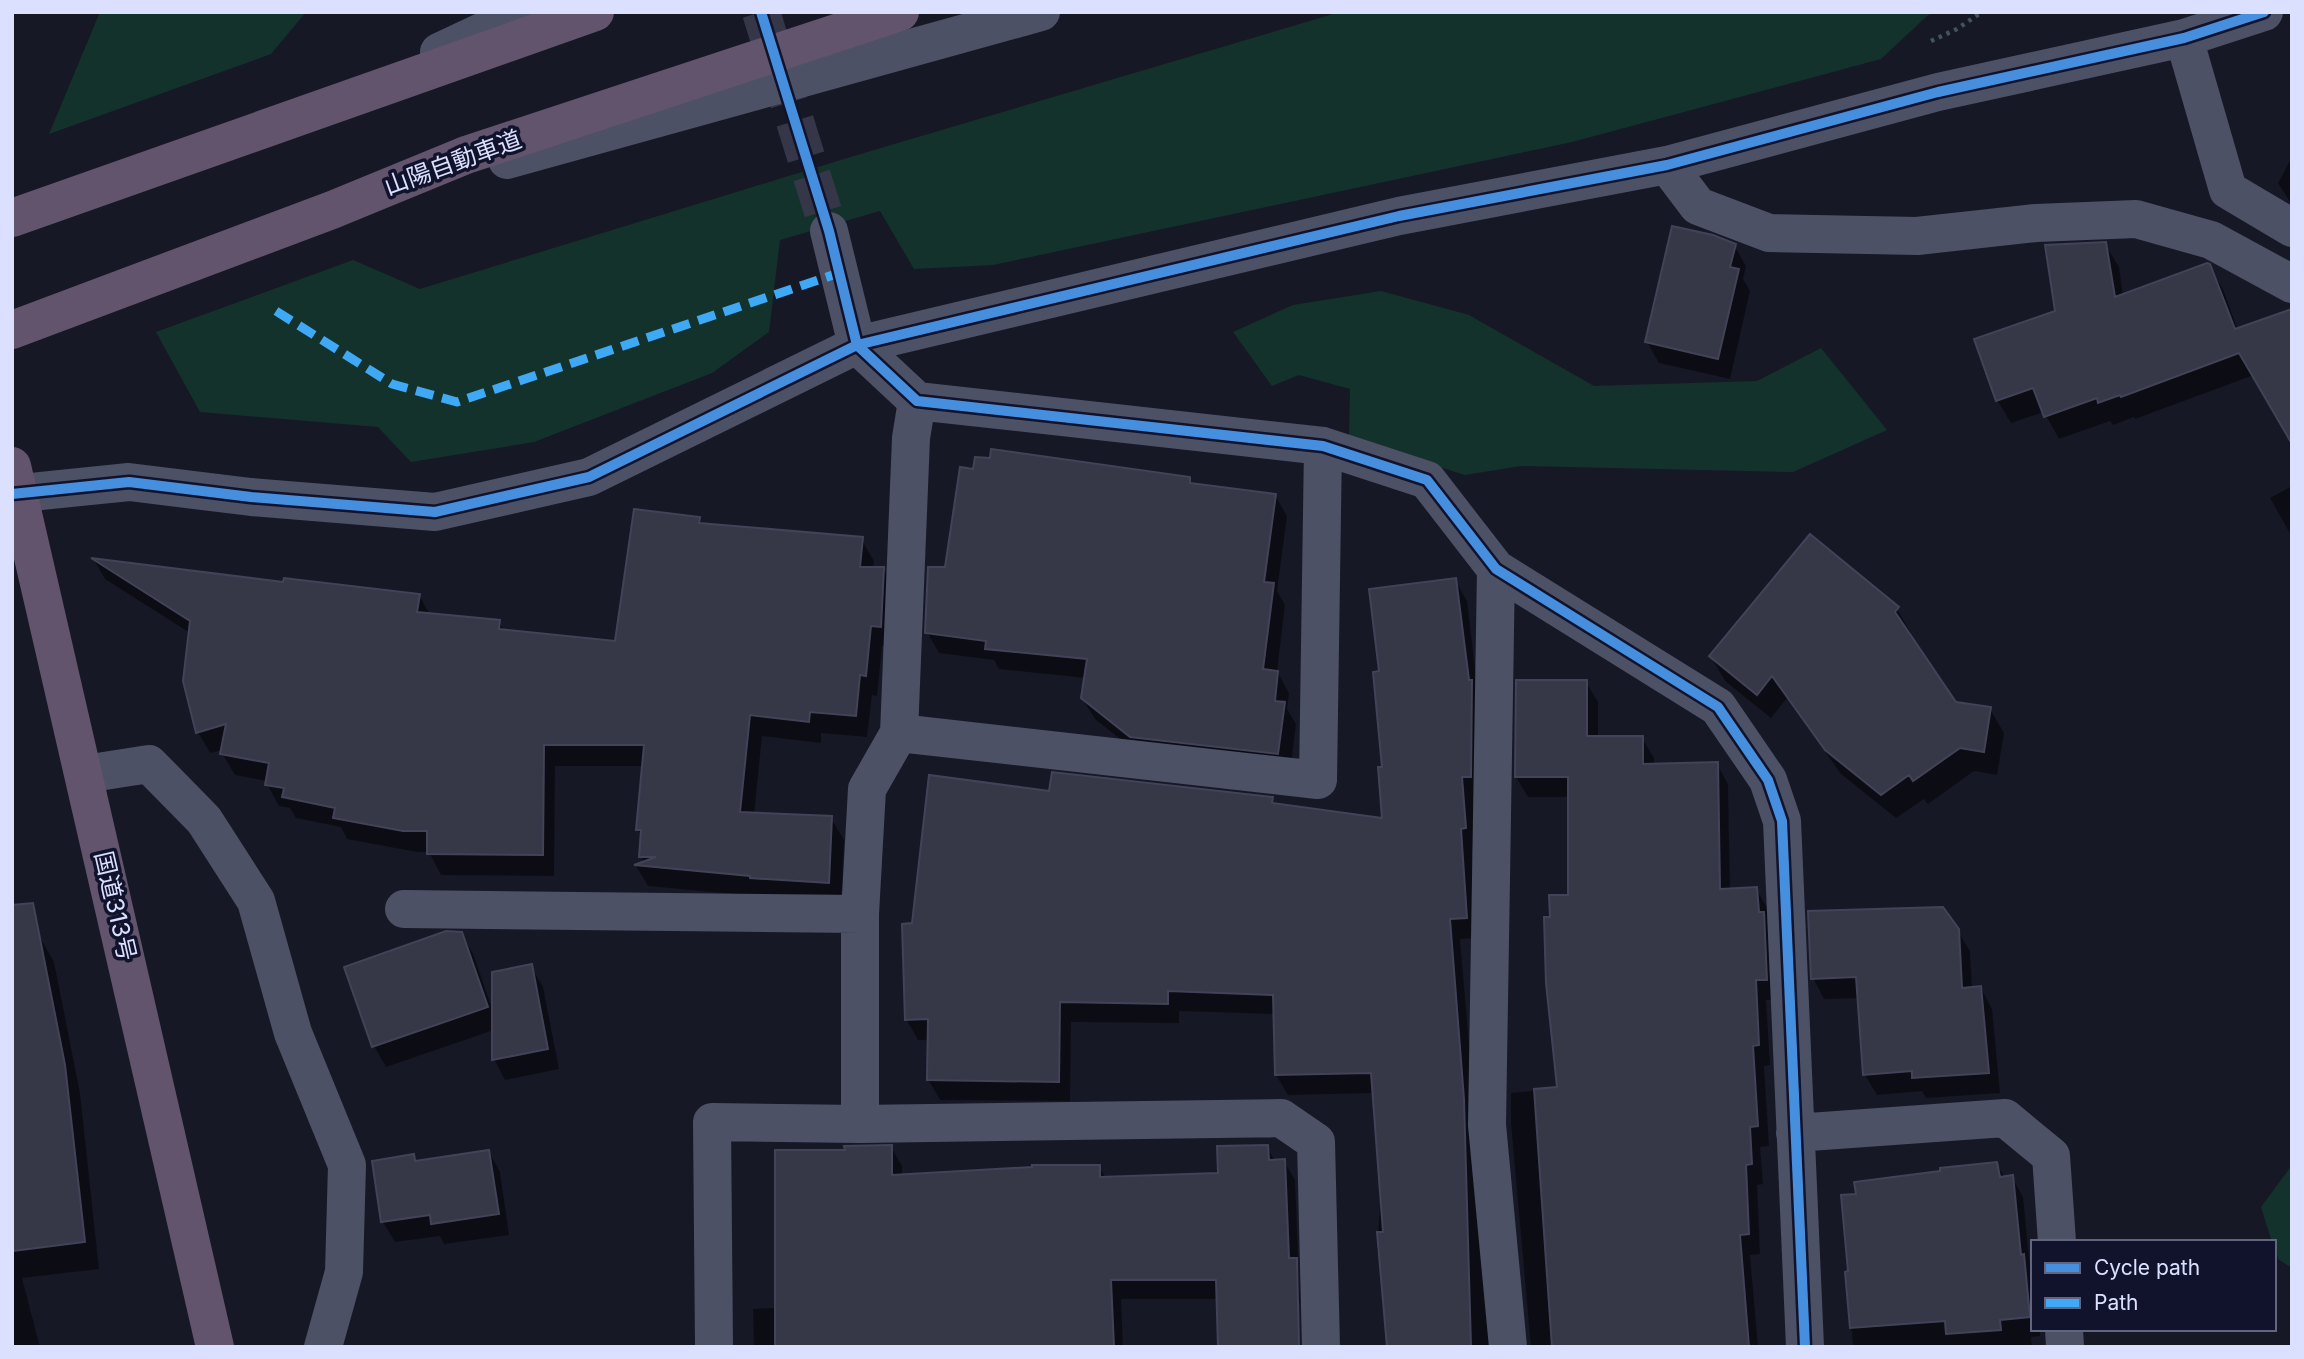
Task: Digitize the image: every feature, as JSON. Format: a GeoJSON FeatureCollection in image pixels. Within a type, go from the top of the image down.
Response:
{"type":"FeatureCollection","features":[{"type":"Feature","properties":{"kind":"highway"},"geometry":{"type":"LineString","coordinates":[[12,218],[595,12]]}},
{"type":"Feature","properties":{"kind":"highway","name":"山陽自動車道"},"geometry":{"type":"LineString","coordinates":[[12,330],[332,209],[466,155],[900,12]]}},
{"type":"Feature","properties":{"kind":"highway","name":"国道313号"},"geometry":{"type":"LineString","coordinates":[[14,484],[85,774],[215,1347]]}},
{"type":"Feature","properties":{"kind":"street"},"geometry":{"type":"LineString","coordinates":[[323,107],[524,12]]}},
{"type":"Feature","properties":{"kind":"street"},"geometry":{"type":"LineString","coordinates":[[332,209],[1041,12]]}},
{"type":"Feature","properties":{"kind":"street"},"geometry":{"type":"LineString","coordinates":[[14,484],[129,482],[251,497],[435,512],[589,477],[857,345],[1399,216],[1667,165],[1938,92],[2184,38],[2264,12]]}},
{"type":"Feature","properties":{"kind":"street"},"geometry":{"type":"LineString","coordinates":[[2184,38],[2228,190],[2292,228]]}},
{"type":"Feature","properties":{"kind":"street"},"geometry":{"type":"LineString","coordinates":[[1667,165],[1698,206],[1769,233],[1917,236],[2036,223],[2136,219],[2211,240],[2292,284]]}},
{"type":"Feature","properties":{"kind":"street"},"geometry":{"type":"LineString","coordinates":[[829,231],[857,345],[917,401],[1324,446],[1427,480],[1496,569],[1718,707],[1768,780],[1782,821],[1805,1347]]}},
{"type":"Feature","properties":{"kind":"street"},"geometry":{"type":"LineString","coordinates":[[860,1124],[860,914],[867,789],[899,733],[911,438],[917,401]]}},
{"type":"Feature","properties":{"kind":"street"},"geometry":{"type":"LineString","coordinates":[[899,733],[1318,780],[1324,446]]}},
{"type":"Feature","properties":{"kind":"street"},"geometry":{"type":"LineString","coordinates":[[1496,569],[1488,1125],[1508,1347]]}},
{"type":"Feature","properties":{"kind":"street"},"geometry":{"type":"LineString","coordinates":[[85,774],[149,764],[204,820],[256,901],[293,1033],[347,1165],[344,1272],[323,1347]]}},
{"type":"Feature","properties":{"kind":"street"},"geometry":{"type":"LineString","coordinates":[[404,909],[860,914]]}},
{"type":"Feature","properties":{"kind":"street"},"geometry":{"type":"LineString","coordinates":[[715,1347],[712,1122],[860,1124],[1281,1118],[1316,1142],[1321,1347]]}},
{"type":"Feature","properties":{"kind":"street"},"geometry":{"type":"LineString","coordinates":[[1795,1133],[2005,1118],[2051,1156],[2057,1240]]}},
{"type":"Feature","properties":{"kind":"path"},"geometry":{"type":"LineString","coordinates":[[1925,44],[1957,29],[1982,12]]}},
{"type":"Feature","properties":{"kind":"green space"},"geometry":{"type":"Polygon","coordinates":[[[100,12],[306,12],[271,54],[49,134],[100,12]]]}},
{"type":"Feature","properties":{"kind":"green space"},"geometry":{"type":"Polygon","coordinates":[[[1340,12],[1934,12],[1881,59],[1572,142],[993,265],[914,269],[880,211],[780,240],[769,332],[712,373],[534,442],[411,462],[378,427],[200,412],[156,332],[353,260],[420,289],[854,156],[1340,12]]]}},
{"type":"Feature","properties":{"kind":"green space"},"geometry":{"type":"Polygon","coordinates":[[[1381,291],[1469,315],[1594,386],[1757,381],[1821,348],[1887,430],[1793,472],[1521,466],[1465,475],[1349,438],[1350,389],[1299,375],[1272,386],[1233,332],[1293,305],[1381,291]]]}},
{"type":"Feature","properties":{"kind":"green space"},"geometry":{"type":"Polygon","coordinates":[[[2292,1165],[2292,1268],[2278,1259],[2276,1240],[2271,1240],[2261,1207],[2292,1165]]]}},
{"type":"Feature","properties":{"kind":"building"},"geometry":{"type":"Polygon","coordinates":[[[1672,226],[1713,235],[1736,244],[1730,267],[1739,269],[1718,359],[1645,342],[1672,226]]]}},
{"type":"Feature","properties":{"kind":"building"},"geometry":{"type":"Polygon","coordinates":[[[2106,242],[2115,297],[2207,263],[2210,264],[2235,329],[2292,309],[2292,444],[2239,353],[2121,397],[2120,395],[2098,403],[2097,398],[2044,417],[2033,388],[1996,401],[1974,339],[2055,311],[2045,245],[2106,242]]]}},
{"type":"Feature","properties":{"kind":"building"},"geometry":{"type":"Polygon","coordinates":[[[991,449],[1190,477],[1190,483],[1276,494],[1264,582],[1274,583],[1263,669],[1278,671],[1275,701],[1285,702],[1278,754],[1130,737],[1081,698],[1087,659],[985,649],[986,641],[925,633],[928,567],[945,567],[960,467],[973,469],[975,457],[990,458],[991,449]]]}},
{"type":"Feature","properties":{"kind":"building"},"geometry":{"type":"Polygon","coordinates":[[[634,509],[700,517],[699,523],[863,537],[860,567],[884,567],[881,627],[871,626],[866,676],[860,675],[856,716],[810,712],[809,722],[750,715],[740,812],[832,816],[829,883],[750,878],[634,865],[656,857],[639,857],[641,830],[636,830],[644,745],[544,745],[543,855],[427,854],[427,831],[403,831],[333,818],[335,808],[282,797],[284,788],[265,785],[269,763],[220,754],[226,724],[196,733],[183,681],[190,621],[91,558],[283,582],[284,578],[420,594],[417,612],[500,620],[499,629],[615,641],[634,509]]]}},
{"type":"Feature","properties":{"kind":"building"},"geometry":{"type":"Polygon","coordinates":[[[1810,534],[1899,607],[1895,612],[1956,702],[1991,707],[1984,752],[1960,748],[1913,781],[1909,775],[1881,795],[1825,750],[1772,676],[1757,695],[1709,656],[1810,534]]]}},
{"type":"Feature","properties":{"kind":"building"},"geometry":{"type":"Polygon","coordinates":[[[1456,578],[1469,680],[1472,680],[1471,777],[1462,777],[1466,828],[1461,829],[1467,918],[1450,919],[1464,1099],[1471,1347],[1387,1347],[1377,1232],[1383,1232],[1371,1073],[1275,1075],[1273,995],[1168,991],[1168,1004],[1060,1002],[1059,1082],[927,1080],[928,1019],[905,1020],[902,924],[912,923],[929,775],[1049,791],[1052,772],[1273,797],[1272,803],[1382,818],[1378,767],[1382,767],[1373,672],[1379,671],[1369,589],[1456,578]]]}},
{"type":"Feature","properties":{"kind":"building"},"geometry":{"type":"Polygon","coordinates":[[[1516,680],[1587,680],[1587,736],[1643,736],[1643,764],[1718,762],[1720,889],[1757,887],[1759,912],[1764,912],[1767,980],[1756,980],[1759,1045],[1753,1046],[1758,1126],[1750,1127],[1752,1164],[1746,1165],[1749,1234],[1740,1235],[1749,1347],[1552,1347],[1534,1089],[1557,1087],[1546,983],[1544,917],[1550,917],[1549,895],[1568,895],[1568,777],[1515,777],[1516,680]]]}},
{"type":"Feature","properties":{"kind":"building"},"geometry":{"type":"Polygon","coordinates":[[[33,903],[65,1065],[85,1242],[12,1251],[12,905],[33,903]]]}},
{"type":"Feature","properties":{"kind":"building"},"geometry":{"type":"Polygon","coordinates":[[[1943,907],[1959,929],[1962,988],[1981,986],[1989,1073],[1912,1078],[1912,1071],[1863,1075],[1856,977],[1811,979],[1808,911],[1943,907]]]}},
{"type":"Feature","properties":{"kind":"building"},"geometry":{"type":"Polygon","coordinates":[[[446,931],[462,932],[488,1007],[372,1047],[344,967],[446,931]]]}},
{"type":"Feature","properties":{"kind":"building"},"geometry":{"type":"Polygon","coordinates":[[[532,964],[548,1049],[492,1060],[492,972],[532,964]]]}},
{"type":"Feature","properties":{"kind":"building"},"geometry":{"type":"Polygon","coordinates":[[[892,1145],[892,1175],[1032,1165],[1100,1165],[1100,1177],[1218,1173],[1217,1146],[1268,1145],[1269,1160],[1285,1159],[1289,1258],[1297,1258],[1299,1347],[1218,1347],[1216,1280],[1111,1280],[1114,1347],[775,1347],[775,1150],[845,1150],[844,1146],[892,1145]]]}},
{"type":"Feature","properties":{"kind":"building"},"geometry":{"type":"Polygon","coordinates":[[[489,1150],[499,1214],[431,1224],[430,1215],[381,1222],[372,1161],[414,1154],[415,1161],[489,1150]]]}},
{"type":"Feature","properties":{"kind":"building"},"geometry":{"type":"Polygon","coordinates":[[[1997,1162],[2000,1177],[2013,1175],[2030,1317],[2000,1320],[2001,1330],[1946,1334],[1945,1321],[1850,1328],[1841,1195],[1856,1194],[1854,1182],[1997,1162]]]}},
{"type":"Feature","properties":{"kind":"tunnel"},"geometry":{"type":"LineString","coordinates":[[761,12],[829,231]]}},
{"type":"Feature","properties":{"kind":"marked path"},"geometry":{"type":"LineString","coordinates":[[276,311],[392,384],[457,402],[839,273]]}},
{"type":"Feature","properties":{"kind":"cycle path"},"geometry":{"type":"LineString","coordinates":[[761,12],[829,231],[857,345],[917,401],[1323,446],[1427,480],[1496,569],[1718,707],[1768,780],[1782,821],[1805,1347]]}},
{"type":"Feature","properties":{"kind":"cycle path"},"geometry":{"type":"LineString","coordinates":[[12,494],[129,482],[251,497],[435,512],[589,477],[857,345],[1399,216],[1667,165],[1938,92],[2184,38],[2264,12]]}}]}
